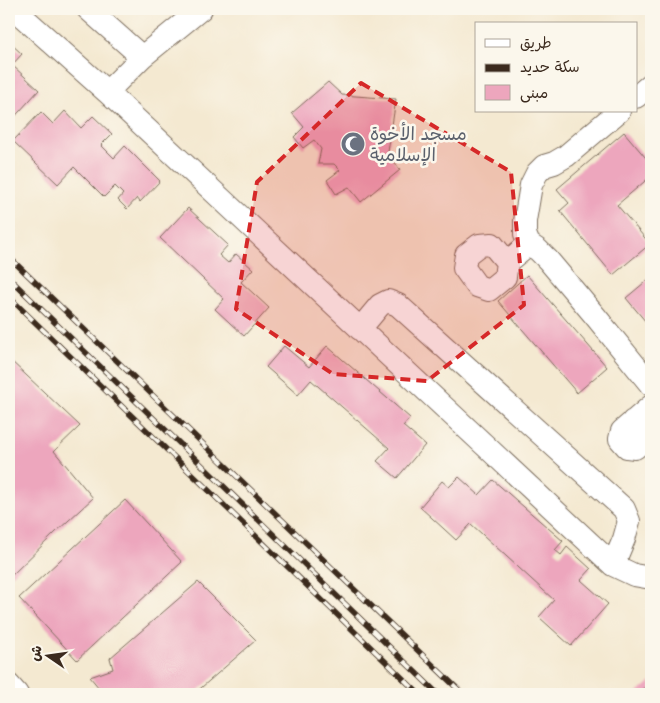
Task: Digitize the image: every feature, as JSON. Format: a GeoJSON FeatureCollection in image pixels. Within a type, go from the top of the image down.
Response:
{"type":"FeatureCollection","features":[{"type":"Feature","properties":{"kind":"street"},"geometry":{"type":"LineString","coordinates":[[14,9],[107,92],[613,565],[634,575],[651,578]]}},
{"type":"Feature","properties":{"kind":"street"},"geometry":{"type":"LineString","coordinates":[[88,9],[142,56]]}},
{"type":"Feature","properties":{"kind":"street"},"geometry":{"type":"LineString","coordinates":[[107,92],[142,56],[201,9]]}},
{"type":"Feature","properties":{"kind":"street"},"geometry":{"type":"LineString","coordinates":[[638,94],[651,84]]}},
{"type":"Feature","properties":{"kind":"street"},"geometry":{"type":"LineString","coordinates":[[618,112],[566,156],[544,166],[537,173],[531,185],[525,234],[529,244],[548,260],[651,385]]}},
{"type":"Feature","properties":{"kind":"street"},"geometry":{"type":"LineString","coordinates":[[507,262],[529,244]]}},
{"type":"Feature","properties":{"kind":"street"},"geometry":{"type":"LineString","coordinates":[[360,329],[380,305],[388,301],[398,305],[624,509],[629,521],[613,565]]}},
{"type":"Feature","properties":{"kind":"street"},"geometry":{"type":"LineString","coordinates":[[632,421],[651,406]]}},
{"type":"Feature","properties":{"kind":"street"},"geometry":{"type":"LineString","coordinates":[[9,685],[17,694]]}},
{"type":"Feature","properties":{"kind":"highlighted area"},"geometry":{"type":"Polygon","coordinates":[[[361,83],[511,172],[524,305],[427,381],[333,374],[236,309],[257,182],[361,83]]]}},
{"type":"Feature","properties":{"kind":"building"},"geometry":{"type":"Polygon","coordinates":[[[9,42],[22,54],[12,65],[39,90],[9,123],[9,42]]]}},
{"type":"Feature","properties":{"kind":"building","name":"مسجد الأخوة الإسلامية"},"geometry":{"type":"Polygon","coordinates":[[[328,82],[342,95],[396,99],[388,152],[400,170],[361,202],[349,187],[336,194],[327,180],[340,170],[334,164],[318,164],[321,149],[314,140],[303,148],[294,137],[304,127],[292,113],[328,82]]]}},
{"type":"Feature","properties":{"kind":"building"},"geometry":{"type":"Polygon","coordinates":[[[65,111],[81,128],[93,116],[112,134],[101,145],[114,158],[125,146],[160,181],[140,202],[137,198],[127,209],[118,200],[123,194],[115,186],[104,197],[74,167],[58,184],[13,141],[41,112],[53,124],[65,111]]]}},
{"type":"Feature","properties":{"kind":"building"},"geometry":{"type":"Polygon","coordinates":[[[624,132],[651,164],[651,176],[617,205],[650,244],[613,275],[560,211],[569,203],[557,189],[624,132]]]}},
{"type":"Feature","properties":{"kind":"building"},"geometry":{"type":"Polygon","coordinates":[[[188,208],[228,245],[219,255],[228,263],[236,254],[253,269],[241,282],[269,308],[244,336],[215,309],[224,299],[160,238],[188,208]]]}},
{"type":"Feature","properties":{"kind":"building"},"geometry":{"type":"Polygon","coordinates":[[[527,275],[607,367],[577,393],[498,301],[527,275]]]}},
{"type":"Feature","properties":{"kind":"building"},"geometry":{"type":"Polygon","coordinates":[[[651,277],[651,328],[626,298],[651,277]]]}},
{"type":"Feature","properties":{"kind":"building"},"geometry":{"type":"Polygon","coordinates":[[[284,346],[309,367],[327,346],[410,418],[403,426],[425,445],[397,478],[377,461],[389,448],[311,380],[298,395],[266,367],[284,346]]]}},
{"type":"Feature","properties":{"kind":"building"},"geometry":{"type":"Polygon","coordinates":[[[9,359],[80,426],[54,451],[93,498],[9,578],[9,359]]]}},
{"type":"Feature","properties":{"kind":"building"},"geometry":{"type":"Polygon","coordinates":[[[459,477],[479,495],[493,480],[563,541],[555,550],[561,555],[567,547],[591,569],[581,580],[608,604],[571,646],[539,617],[554,600],[471,524],[456,540],[420,507],[442,481],[449,487],[459,477]]]}},
{"type":"Feature","properties":{"kind":"building"},"geometry":{"type":"Polygon","coordinates":[[[125,500],[182,562],[77,660],[19,598],[125,500]]]}},
{"type":"Feature","properties":{"kind":"building"},"geometry":{"type":"Polygon","coordinates":[[[198,582],[256,640],[194,694],[104,694],[90,677],[113,669],[110,658],[198,582]]]}},
{"type":"Feature","properties":{"kind":"building"},"geometry":{"type":"Polygon","coordinates":[[[651,682],[651,694],[636,694],[651,682]]]}},
{"type":"Feature","properties":{"kind":"railway"},"geometry":{"type":"LineString","coordinates":[[9,257],[463,694]]}},
{"type":"Feature","properties":{"kind":"railway"},"geometry":{"type":"LineString","coordinates":[[9,278],[438,694]]}},
{"type":"Feature","properties":{"kind":"railway"},"geometry":{"type":"LineString","coordinates":[[9,297],[419,694]]}},
{"type":"Feature","properties":{"kind":"place","name":"مسجد الأخوة الإسلامية"},"geometry":{"type":"Point","coordinates":[353,144]}}]}
